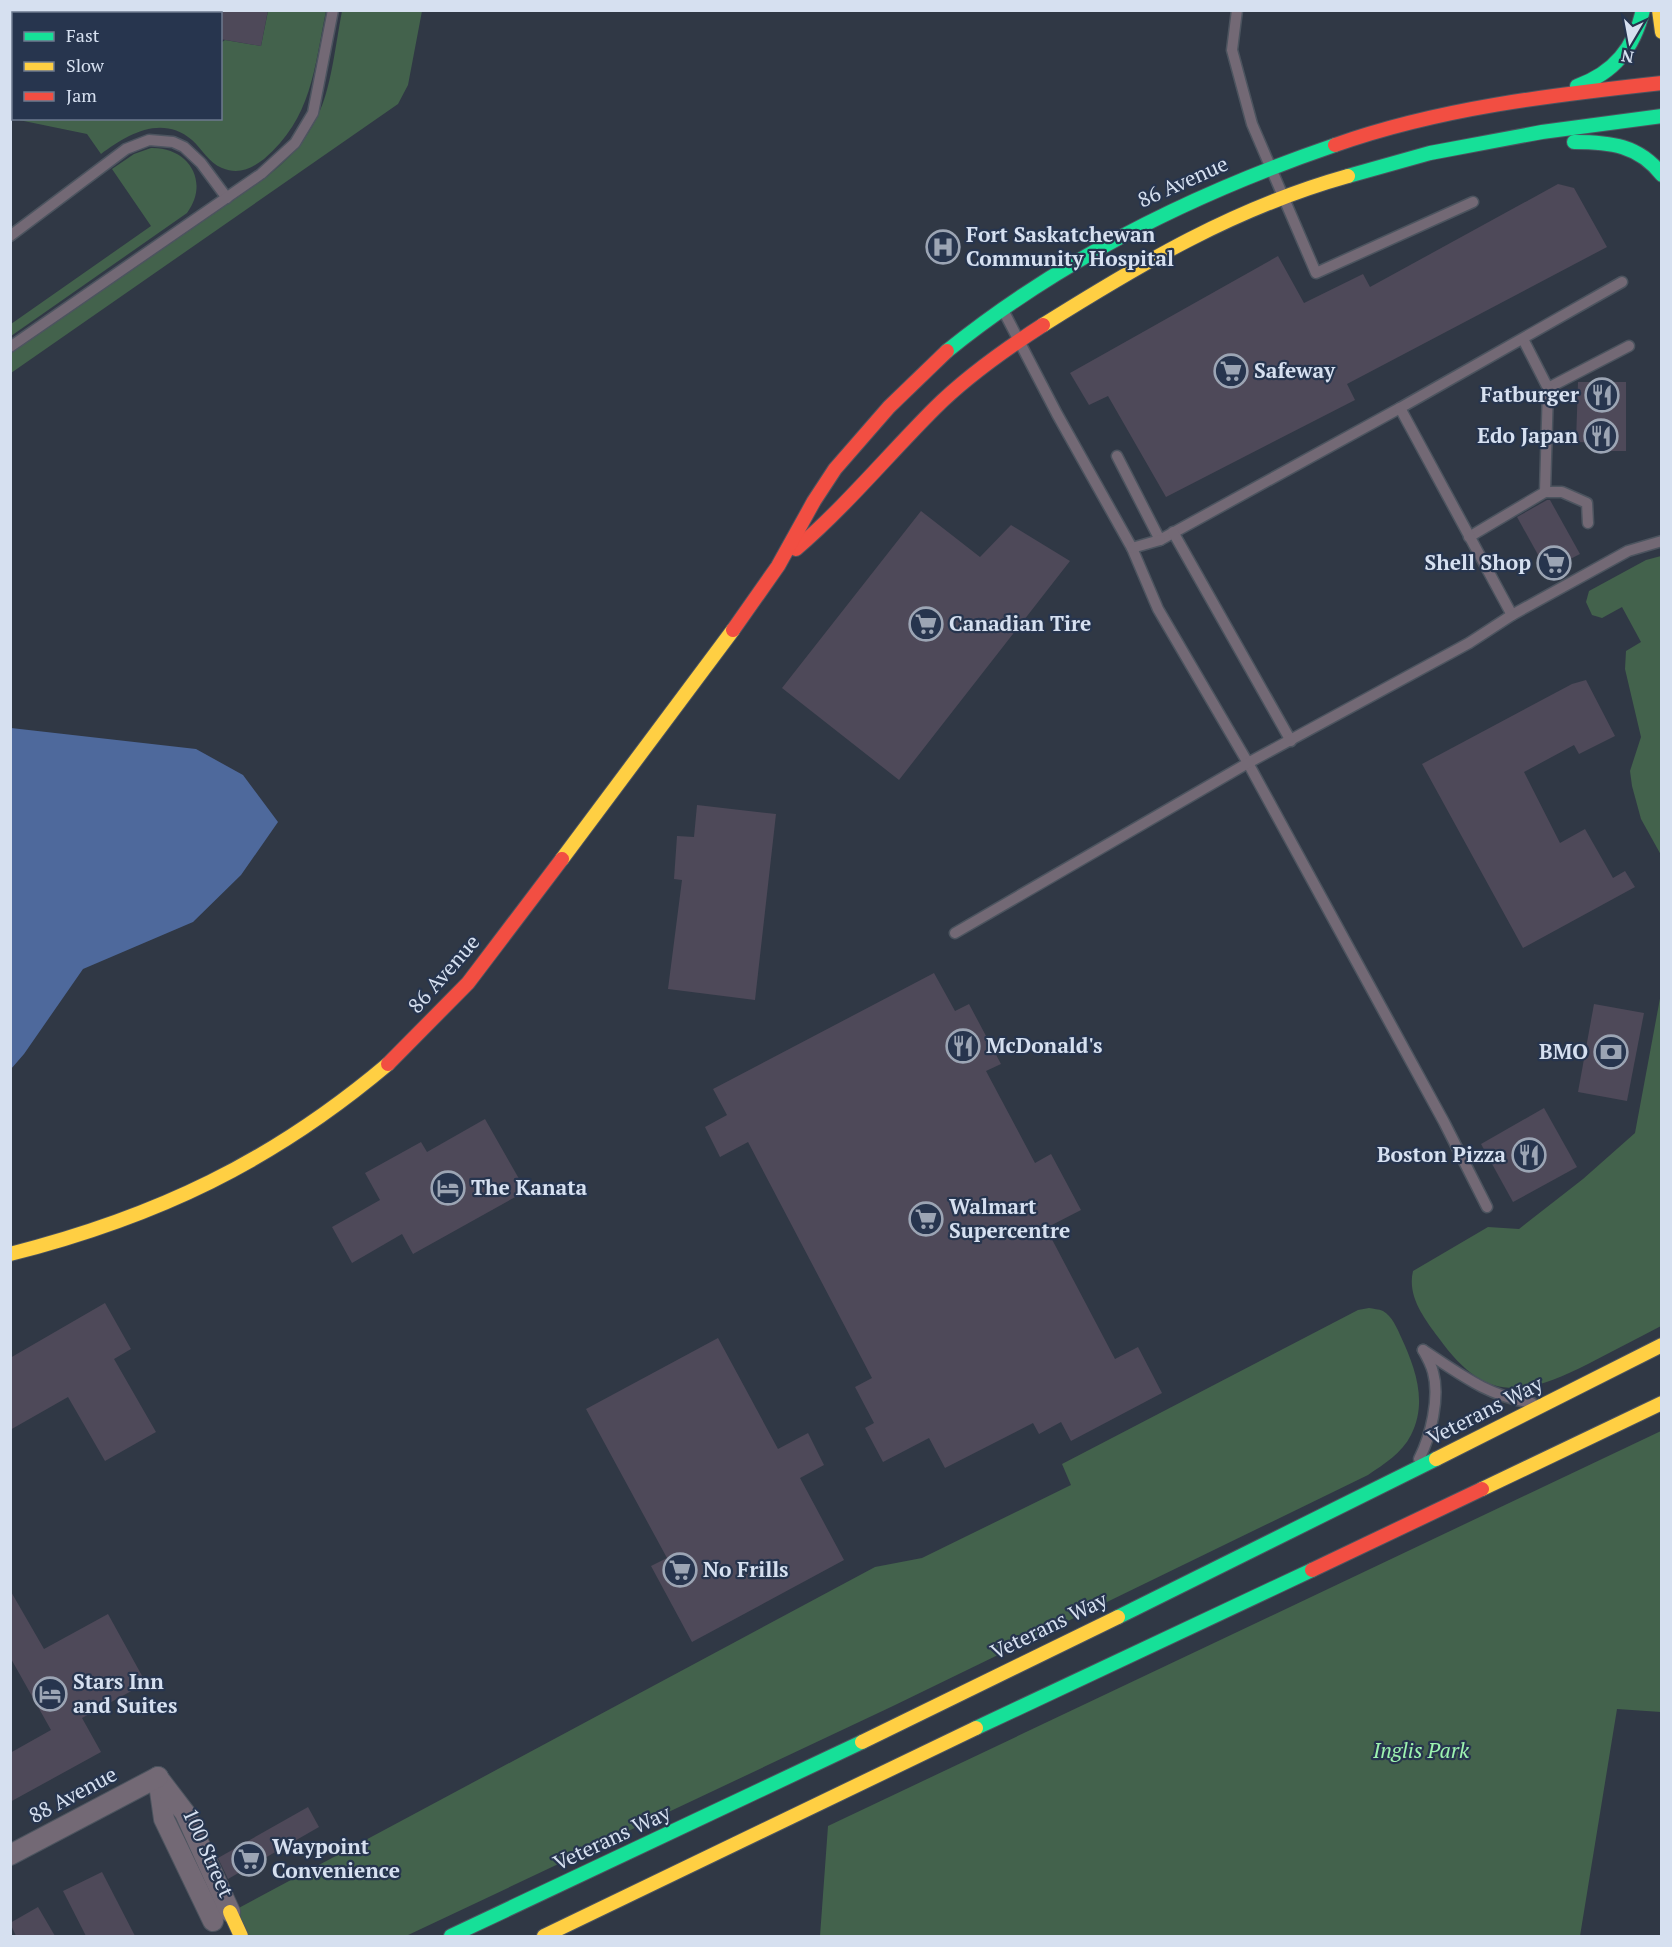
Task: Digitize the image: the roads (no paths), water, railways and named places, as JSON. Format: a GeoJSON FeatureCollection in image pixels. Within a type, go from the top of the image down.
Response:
{"type":"FeatureCollection","features":[{"type":"Feature","properties":{"kind":"street"},"geometry":{"type":"LineString","coordinates":[[1539,97],[1584,84],[1619,62],[1634,39],[1643,10]]}},
{"type":"Feature","properties":{"kind":"street"},"geometry":{"type":"LineString","coordinates":[[1659,10],[1662,32]]}},
{"type":"Feature","properties":{"kind":"street","name":"86 Avenue"},"geometry":{"type":"LineString","coordinates":[[10,1254],[128,1221],[223,1178],[329,1111],[416,1038],[449,1005],[486,960],[780,562],[816,496],[885,411],[952,347],[1002,309],[1063,269],[1157,216],[1268,167],[1357,136],[1442,114],[1539,97],[1662,82]]}},
{"type":"Feature","properties":{"kind":"street","name":"86 Avenue"},"geometry":{"type":"LineString","coordinates":[[780,562],[826,523],[936,407],[975,372],[1019,339],[1144,262],[1222,222],[1281,197],[1362,171],[1479,143],[1662,116]]}},
{"type":"Feature","properties":{"kind":"street"},"geometry":{"type":"LineString","coordinates":[[1479,143],[1613,142],[1629,146],[1642,153],[1662,175]]}},
{"type":"Feature","properties":{"kind":"street","name":"Veterans Way"},"geometry":{"type":"LineString","coordinates":[[451,1936],[744,1800],[1412,1471],[1662,1345]]}},
{"type":"Feature","properties":{"kind":"street"},"geometry":{"type":"LineString","coordinates":[[1598,1435],[1623,1407],[1642,1396]]}},
{"type":"Feature","properties":{"kind":"street"},"geometry":{"type":"LineString","coordinates":[[544,1936],[910,1758],[1662,1403]]}},
{"type":"Feature","properties":{"kind":"street","name":"88 Avenue"},"geometry":{"type":"LineString","coordinates":[[10,1855],[158,1777]]}},
{"type":"Feature","properties":{"kind":"street","name":"100 Street"},"geometry":{"type":"LineString","coordinates":[[158,1777],[185,1813],[221,1923]]}},
{"type":"Feature","properties":{"kind":"street"},"geometry":{"type":"LineString","coordinates":[[221,1923],[241,1936]]}},
{"type":"Feature","properties":{"kind":"lane"},"geometry":{"type":"LineString","coordinates":[[10,347],[227,198],[274,164],[295,143],[313,113],[333,10]]}},
{"type":"Feature","properties":{"kind":"lane"},"geometry":{"type":"LineString","coordinates":[[1237,10],[1232,50],[1252,124],[1268,167],[1316,273],[1473,202]]}},
{"type":"Feature","properties":{"kind":"lane"},"geometry":{"type":"LineString","coordinates":[[10,236],[126,149],[149,140],[173,142],[184,147],[201,163],[227,198]]}},
{"type":"Feature","properties":{"kind":"lane"},"geometry":{"type":"LineString","coordinates":[[1132,548],[1160,540],[1622,282]]}},
{"type":"Feature","properties":{"kind":"lane"},"geometry":{"type":"LineString","coordinates":[[1002,309],[1057,414],[1132,548],[1158,609],[1248,763],[1444,1122],[1487,1207]]}},
{"type":"Feature","properties":{"kind":"lane"},"geometry":{"type":"LineString","coordinates":[[1523,339],[1548,388],[1545,492]]}},
{"type":"Feature","properties":{"kind":"lane"},"geometry":{"type":"LineString","coordinates":[[1548,388],[1629,346]]}},
{"type":"Feature","properties":{"kind":"lane"},"geometry":{"type":"LineString","coordinates":[[1400,408],[1512,615]]}},
{"type":"Feature","properties":{"kind":"lane"},"geometry":{"type":"LineString","coordinates":[[1117,456],[1160,540]]}},
{"type":"Feature","properties":{"kind":"lane"},"geometry":{"type":"LineString","coordinates":[[1469,537],[1545,492],[1562,492],[1587,503],[1588,523]]}},
{"type":"Feature","properties":{"kind":"lane"},"geometry":{"type":"LineString","coordinates":[[1173,532],[1291,741]]}},
{"type":"Feature","properties":{"kind":"lane"},"geometry":{"type":"LineString","coordinates":[[955,933],[1248,763],[1469,643],[1512,615],[1628,551],[1662,541]]}},
{"type":"Feature","properties":{"kind":"lane"},"geometry":{"type":"LineString","coordinates":[[1412,1471],[1429,1434],[1434,1398],[1434,1372],[1423,1350],[1491,1393],[1505,1399],[1544,1405]]}},
{"type":"Feature","properties":{"kind":"water"},"geometry":{"type":"Polygon","coordinates":[[[11,728],[196,749],[243,775],[278,822],[241,875],[193,922],[83,969],[11,1069],[11,728]]]}},
{"type":"Feature","properties":{"kind":"place","name":"Fort Saskatchewan Community Hospital"},"geometry":{"type":"Point","coordinates":[943,247]}},
{"type":"Feature","properties":{"kind":"place","name":"Safeway"},"geometry":{"type":"Point","coordinates":[1231,371]}},
{"type":"Feature","properties":{"kind":"place","name":"Fatburger"},"geometry":{"type":"Point","coordinates":[1602,395]}},
{"type":"Feature","properties":{"kind":"place","name":"Edo Japan"},"geometry":{"type":"Point","coordinates":[1601,436]}},
{"type":"Feature","properties":{"kind":"place","name":"Shell Shop"},"geometry":{"type":"Point","coordinates":[1554,563]}},
{"type":"Feature","properties":{"kind":"place","name":"Canadian Tire"},"geometry":{"type":"Point","coordinates":[926,624]}},
{"type":"Feature","properties":{"kind":"place","name":"McDonald's"},"geometry":{"type":"Point","coordinates":[963,1046]}},
{"type":"Feature","properties":{"kind":"place","name":"BMO"},"geometry":{"type":"Point","coordinates":[1611,1052]}},
{"type":"Feature","properties":{"kind":"place","name":"Boston Pizza"},"geometry":{"type":"Point","coordinates":[1529,1155]}},
{"type":"Feature","properties":{"kind":"place","name":"The Kanata"},"geometry":{"type":"Point","coordinates":[448,1188]}},
{"type":"Feature","properties":{"kind":"place","name":"Walmart Supercentre"},"geometry":{"type":"Point","coordinates":[926,1219]}},
{"type":"Feature","properties":{"kind":"place","name":"No Frills"},"geometry":{"type":"Point","coordinates":[680,1570]}},
{"type":"Feature","properties":{"kind":"place","name":"Stars Inn and Suites"},"geometry":{"type":"Point","coordinates":[50,1694]}},
{"type":"Feature","properties":{"kind":"place","name":"Waypoint Convenience"},"geometry":{"type":"Point","coordinates":[249,1859]}},
{"type":"Feature","properties":{"kind":"park label","name":"Inglis Park"},"geometry":{"type":"Point","coordinates":[1421,1751]}}]}
